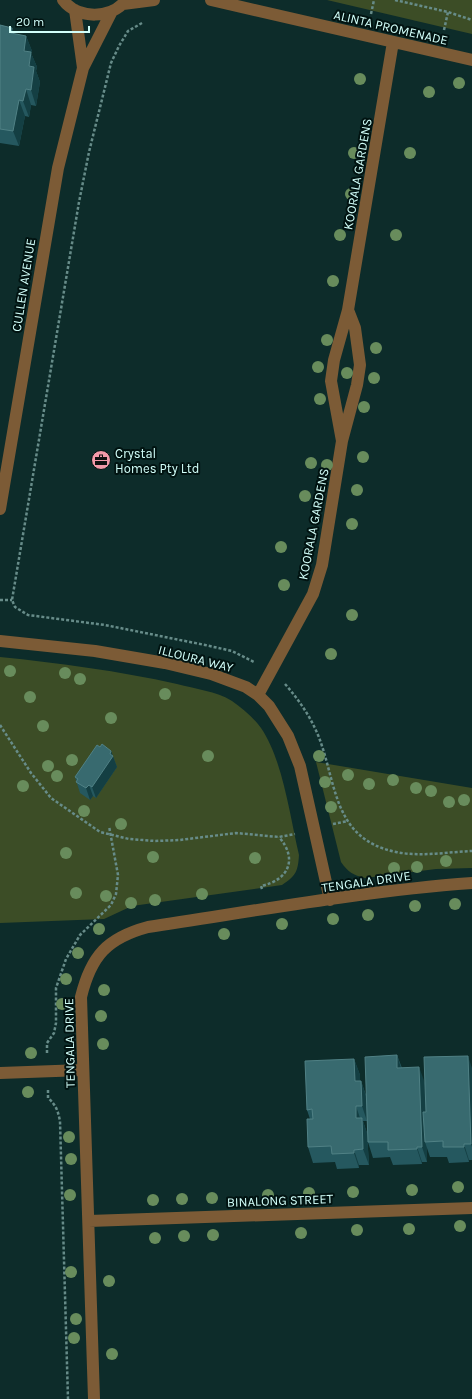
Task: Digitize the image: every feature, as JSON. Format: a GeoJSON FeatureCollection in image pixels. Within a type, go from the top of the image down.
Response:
{"type":"FeatureCollection","features":[{"type":"Feature","properties":{"kind":"street"},"geometry":{"type":"LineString","coordinates":[[52,0],[68,4],[87,14],[100,15],[112,11],[125,2],[154,0]]}},
{"type":"Feature","properties":{"kind":"street","name":"ALINTA PROMENADE"},"geometry":{"type":"LineString","coordinates":[[210,0],[472,60]]}},
{"type":"Feature","properties":{"kind":"street","name":"CULLEN AVENUE"},"geometry":{"type":"LineString","coordinates":[[68,4],[83,68]]}},
{"type":"Feature","properties":{"kind":"street","name":"CULLEN AVENUE"},"geometry":{"type":"LineString","coordinates":[[0,509],[58,168],[83,68],[112,11]]}},
{"type":"Feature","properties":{"kind":"street","name":"KOORALA GARDENS"},"geometry":{"type":"LineString","coordinates":[[342,441],[331,382],[334,360],[348,310],[394,42]]}},
{"type":"Feature","properties":{"kind":"street","name":"KOORALA GARDENS"},"geometry":{"type":"LineString","coordinates":[[258,695],[313,594],[322,565],[342,441],[357,385],[360,365],[355,328],[348,310]]}},
{"type":"Feature","properties":{"kind":"street","name":"ILLOURA WAY"},"geometry":{"type":"LineString","coordinates":[[0,641],[96,651],[165,663],[211,674],[246,687],[258,695],[269,706],[288,736],[300,766],[330,900]]}},
{"type":"Feature","properties":{"kind":"street","name":"TENGALA DRIVE"},"geometry":{"type":"LineString","coordinates":[[94,1399],[90,1221],[81,997],[86,977],[96,958],[110,943],[128,932],[148,927],[330,900],[472,883]]}},
{"type":"Feature","properties":{"kind":"street"},"geometry":{"type":"LineString","coordinates":[[0,1073],[83,1070]]}},
{"type":"Feature","properties":{"kind":"street","name":"BINALONG STREET"},"geometry":{"type":"LineString","coordinates":[[90,1221],[472,1208]]}},
{"type":"Feature","properties":{"kind":"path"},"geometry":{"type":"LineString","coordinates":[[371,14],[374,0]]}},
{"type":"Feature","properties":{"kind":"path"},"geometry":{"type":"LineString","coordinates":[[395,0],[448,12],[472,20]]}},
{"type":"Feature","properties":{"kind":"path"},"geometry":{"type":"LineString","coordinates":[[444,30],[448,12]]}},
{"type":"Feature","properties":{"kind":"path"},"geometry":{"type":"LineString","coordinates":[[144,22],[128,31],[111,63],[89,152],[79,202],[12,600],[15,607],[28,615],[105,625],[205,645],[243,656],[271,672],[284,682],[306,711],[318,736],[336,799],[348,822],[361,836],[385,850],[411,853],[472,851]]}},
{"type":"Feature","properties":{"kind":"path"},"geometry":{"type":"LineString","coordinates":[[0,600],[12,600]]}},
{"type":"Feature","properties":{"kind":"path"},"geometry":{"type":"LineString","coordinates":[[0,724],[31,773],[51,798],[100,832],[155,841],[180,840],[236,833],[279,837],[299,833]]}},
{"type":"Feature","properties":{"kind":"path"},"geometry":{"type":"LineString","coordinates":[[331,825],[348,822]]}},
{"type":"Feature","properties":{"kind":"path"},"geometry":{"type":"LineString","coordinates":[[109,826],[111,835]]}},
{"type":"Feature","properties":{"kind":"path"},"geometry":{"type":"LineString","coordinates":[[263,894],[262,886],[278,880],[288,864],[290,854],[287,846],[279,837]]}},
{"type":"Feature","properties":{"kind":"path"},"geometry":{"type":"LineString","coordinates":[[48,1090],[48,1098],[58,1111],[60,1121],[68,1399]]}},
{"type":"Feature","properties":{"kind":"green space"},"geometry":{"type":"Polygon","coordinates":[[[327,0],[472,0],[472,34],[327,0]]]}},
{"type":"Feature","properties":{"kind":"green space"},"geometry":{"type":"Polygon","coordinates":[[[0,657],[89,668],[155,679],[212,693],[232,701],[244,710],[258,724],[269,741],[275,756],[285,789],[299,855],[297,869],[293,876],[282,885],[132,906],[104,919],[0,923],[0,657]]]}},
{"type":"Feature","properties":{"kind":"green space"},"geometry":{"type":"Polygon","coordinates":[[[316,762],[472,788],[472,868],[436,869],[365,878],[351,873],[341,862],[316,762]]]}},
{"type":"Feature","properties":{"kind":"building"},"geometry":{"type":"Polygon","coordinates":[[[0,25],[12,28],[11,33],[26,36],[24,51],[31,52],[29,66],[34,67],[31,90],[26,89],[23,101],[19,100],[13,131],[0,129],[0,25]]]}},
{"type":"Feature","properties":{"kind":"building"},"geometry":{"type":"Polygon","coordinates":[[[102,744],[111,751],[110,754],[113,756],[92,787],[89,785],[86,788],[76,782],[78,779],[75,777],[97,745],[100,747],[102,744]]]}},
{"type":"Feature","properties":{"kind":"building"},"geometry":{"type":"Polygon","coordinates":[[[397,1055],[397,1068],[419,1067],[422,1147],[417,1147],[417,1149],[388,1150],[388,1142],[368,1142],[365,1057],[397,1055]]]}},
{"type":"Feature","properties":{"kind":"building"},"geometry":{"type":"Polygon","coordinates":[[[468,1056],[471,1144],[464,1144],[464,1147],[443,1147],[443,1141],[425,1142],[423,1112],[426,1112],[424,1057],[468,1056]]]}},
{"type":"Feature","properties":{"kind":"building"},"geometry":{"type":"Polygon","coordinates":[[[354,1059],[355,1081],[361,1081],[362,1106],[356,1106],[356,1118],[362,1118],[363,1149],[354,1150],[354,1153],[332,1154],[331,1146],[308,1147],[307,1119],[313,1119],[312,1109],[307,1110],[305,1061],[354,1059]]]}},
{"type":"Feature","properties":{"kind":"place","name":"Crystal Homes Pty Ltd"},"geometry":{"type":"Point","coordinates":[101,460]}}]}
